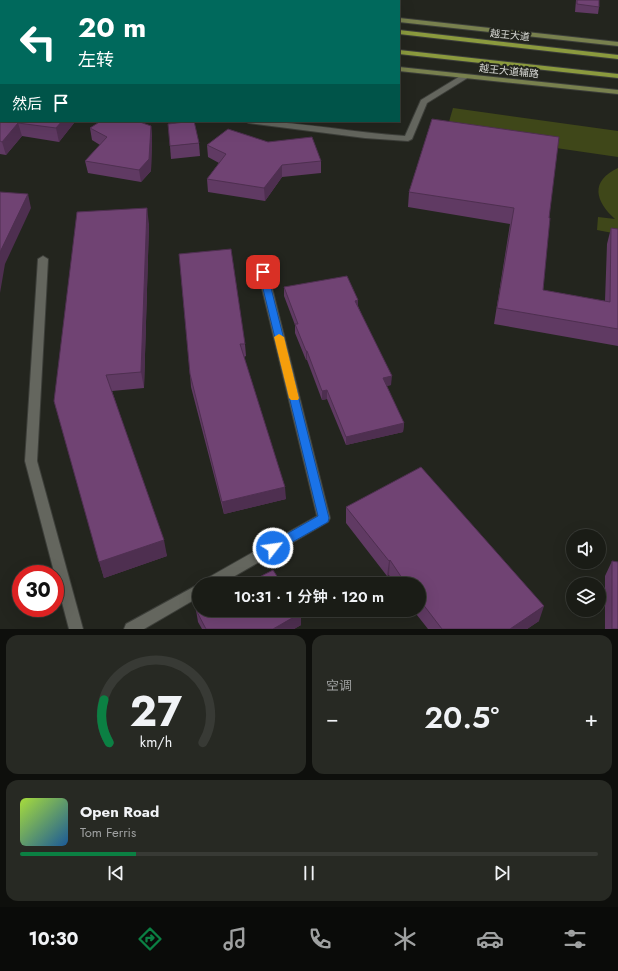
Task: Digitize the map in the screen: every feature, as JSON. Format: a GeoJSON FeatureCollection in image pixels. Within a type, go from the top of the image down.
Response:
{"type":"FeatureCollection","features":[{"type":"Feature","properties":{"kind":"main road"},"geometry":{"type":"LineString","coordinates":[[400,20],[618,44]]}},
{"type":"Feature","properties":{"kind":"main road","name":"越王大道"},"geometry":{"type":"LineString","coordinates":[[400,32],[618,57]]}},
{"type":"Feature","properties":{"kind":"main road"},"geometry":{"type":"LineString","coordinates":[[400,52],[618,76]]}},
{"type":"Feature","properties":{"kind":"main road","name":"越王大道辅路"},"geometry":{"type":"LineString","coordinates":[[400,69],[618,92]]}},
{"type":"Feature","properties":{"kind":"street"},"geometry":{"type":"LineString","coordinates":[[257,122],[365,136],[408,139],[424,102],[464,77]]}},
{"type":"Feature","properties":{"kind":"street"},"geometry":{"type":"LineString","coordinates":[[43,259],[32,461],[76,629]]}},
{"type":"Feature","properties":{"kind":"street"},"geometry":{"type":"LineString","coordinates":[[222,577],[324,518],[263,272]]}},
{"type":"Feature","properties":{"kind":"street"},"geometry":{"type":"LineString","coordinates":[[132,629],[192,594]]}},
{"type":"Feature","properties":{"kind":"green space"},"geometry":{"type":"Polygon","coordinates":[[[453,108],[618,131],[618,157],[446,132],[453,108]]]}},
{"type":"Feature","properties":{"kind":"green space"},"geometry":{"type":"Polygon","coordinates":[[[618,168],[618,234],[597,230],[598,217],[615,219],[603,205],[598,192],[599,185],[603,179],[609,173],[618,168]]]}},
{"type":"Feature","properties":{"kind":"building"},"geometry":{"type":"Polygon","coordinates":[[[577,0],[599,0],[599,7],[577,4],[577,0]]]}},
{"type":"Feature","properties":{"kind":"building"},"geometry":{"type":"Polygon","coordinates":[[[432,119],[559,137],[549,218],[543,290],[610,302],[611,228],[618,229],[618,329],[497,308],[514,208],[409,192],[432,119]]]}},
{"type":"Feature","properties":{"kind":"building"},"geometry":{"type":"Polygon","coordinates":[[[0,122],[61,122],[56,128],[18,123],[2,142],[0,141],[0,122]]]}},
{"type":"Feature","properties":{"kind":"building"},"geometry":{"type":"Polygon","coordinates":[[[99,122],[140,122],[151,126],[149,159],[139,170],[85,161],[107,137],[90,128],[99,122]]]}},
{"type":"Feature","properties":{"kind":"building"},"geometry":{"type":"Polygon","coordinates":[[[194,122],[199,143],[170,146],[168,124],[194,122]]]}},
{"type":"Feature","properties":{"kind":"building"},"geometry":{"type":"Polygon","coordinates":[[[228,129],[268,142],[312,137],[321,161],[282,165],[264,188],[207,179],[226,154],[207,145],[228,129]]]}},
{"type":"Feature","properties":{"kind":"building"},"geometry":{"type":"Polygon","coordinates":[[[0,192],[28,194],[0,254],[0,192]]]}},
{"type":"Feature","properties":{"kind":"building"},"geometry":{"type":"Polygon","coordinates":[[[147,208],[141,372],[106,375],[164,540],[99,562],[54,401],[77,212],[147,208]]]}},
{"type":"Feature","properties":{"kind":"building"},"geometry":{"type":"Polygon","coordinates":[[[231,249],[245,344],[240,344],[285,487],[222,502],[190,374],[179,254],[231,249]]]}},
{"type":"Feature","properties":{"kind":"building"},"geometry":{"type":"Polygon","coordinates":[[[347,276],[358,300],[355,301],[392,376],[383,378],[404,423],[346,437],[327,390],[322,391],[295,324],[298,324],[284,287],[347,276]]]}},
{"type":"Feature","properties":{"kind":"building"},"geometry":{"type":"Polygon","coordinates":[[[421,467],[544,606],[510,629],[442,629],[426,608],[426,577],[401,577],[390,560],[389,561],[346,507],[421,467]]]}},
{"type":"Feature","properties":{"kind":"building"},"geometry":{"type":"Polygon","coordinates":[[[612,561],[618,562],[618,629],[612,629],[612,561]]]}},
{"type":"Feature","properties":{"kind":"building"},"geometry":{"type":"Polygon","coordinates":[[[273,570],[278,577],[260,577],[273,570]]]}},
{"type":"Feature","properties":{"kind":"building"},"geometry":{"type":"Polygon","coordinates":[[[200,617],[294,617],[273,629],[206,629],[200,617]]]}},
{"type":"Feature","properties":{"kind":"slow traffic"},"geometry":{"type":"LineString","coordinates":[[279,337],[294,398]]}},
{"type":"Feature","properties":{"kind":"route"},"geometry":{"type":"LineString","coordinates":[[263,272],[324,518],[273,548]]}}]}
